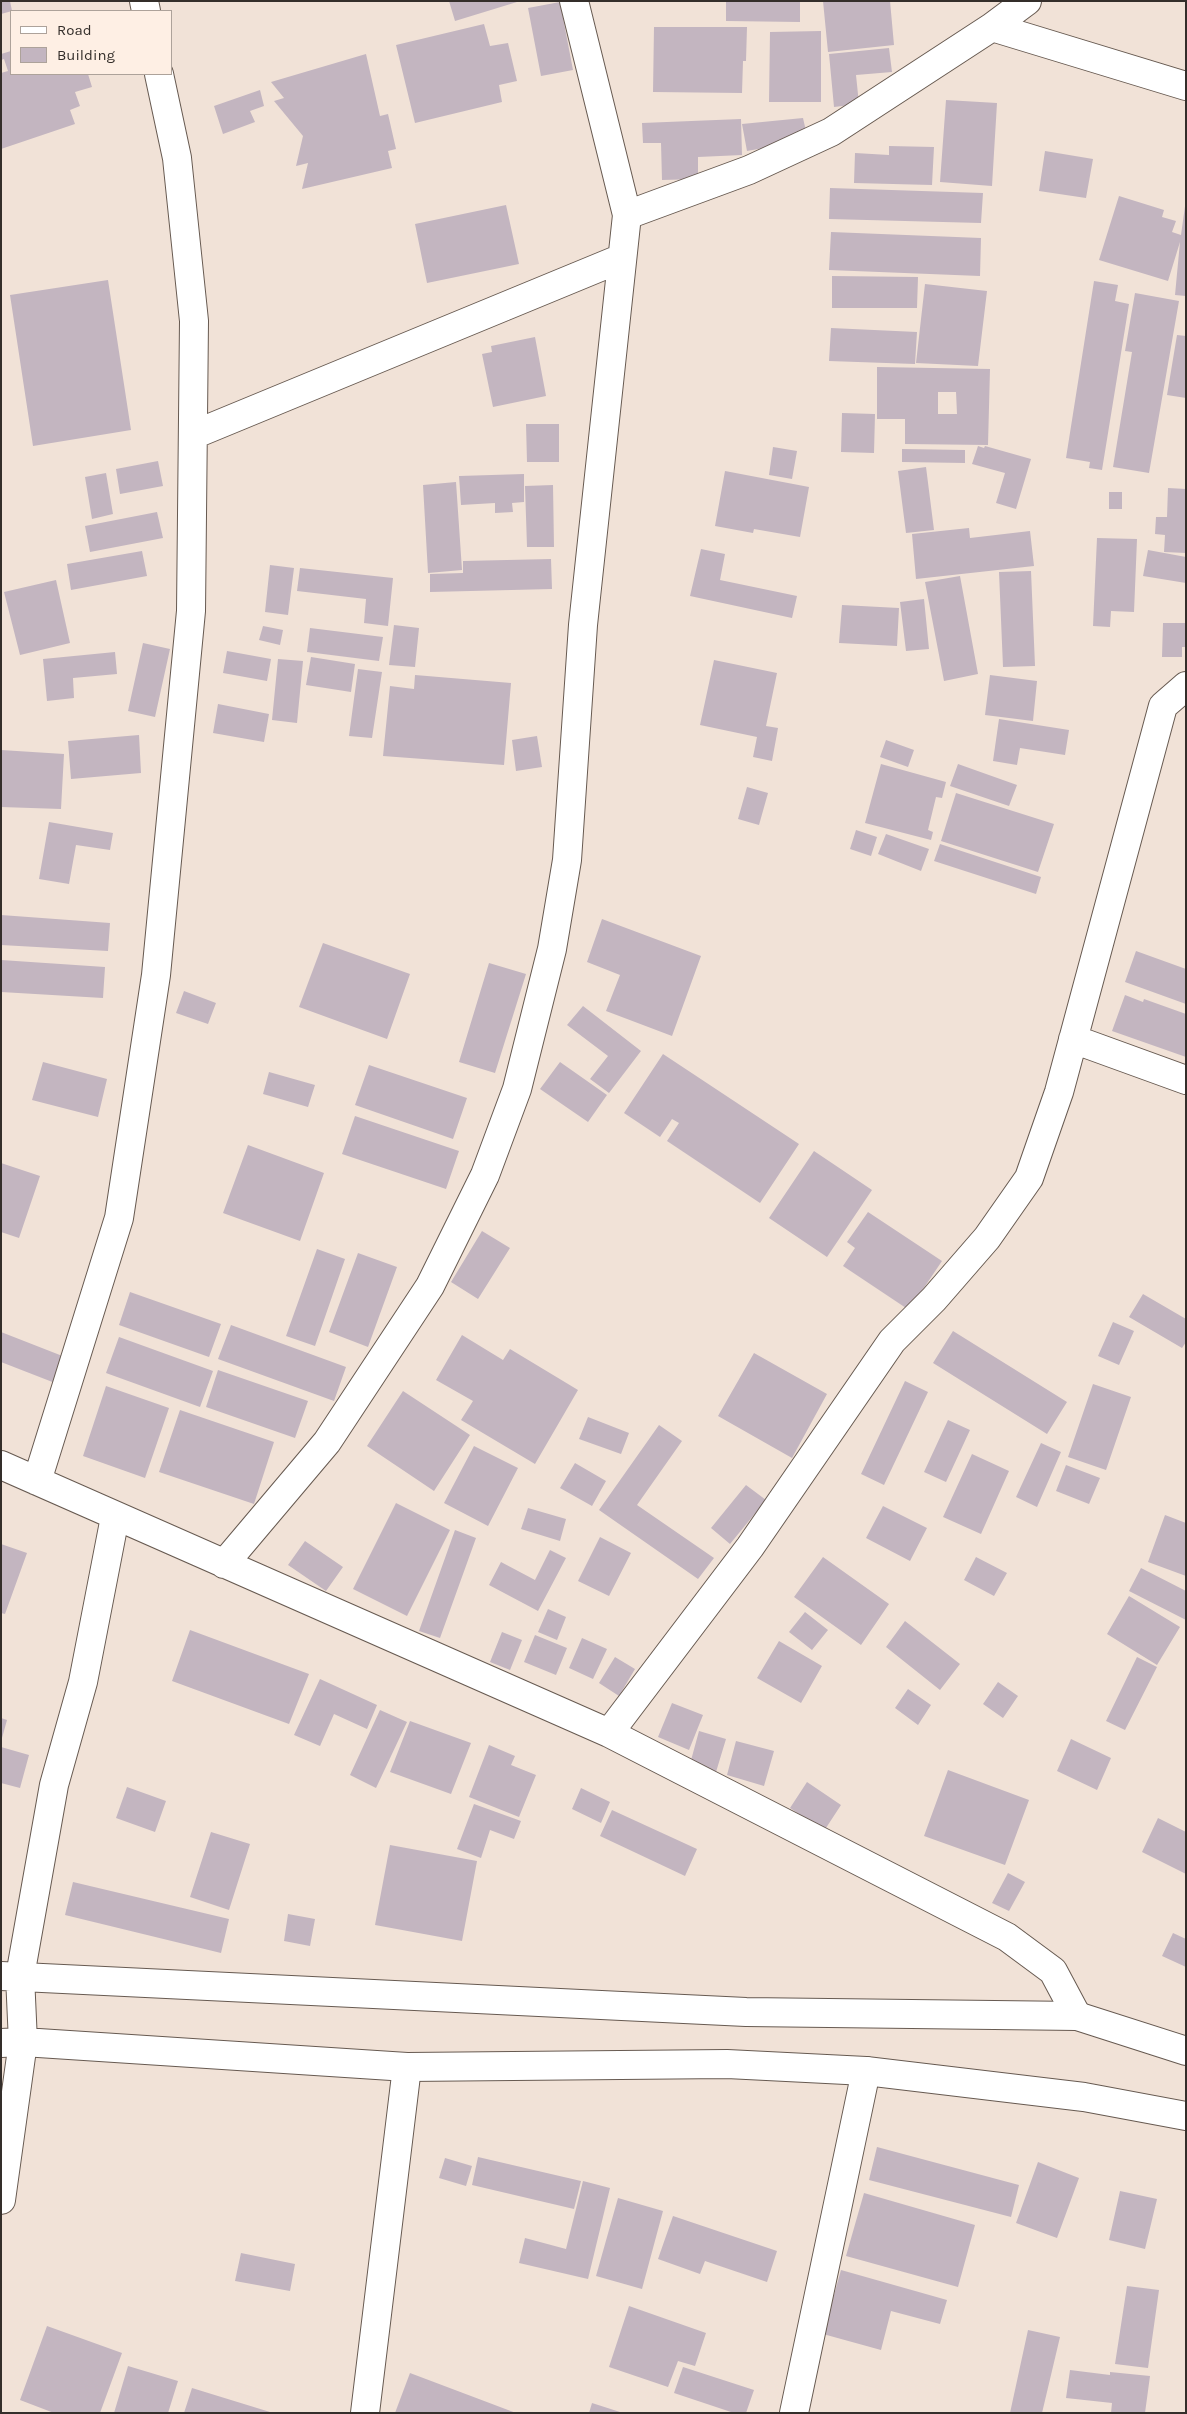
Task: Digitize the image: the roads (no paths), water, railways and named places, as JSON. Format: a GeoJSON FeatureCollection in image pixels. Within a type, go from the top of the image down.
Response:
{"type":"FeatureCollection","features":[{"type":"Feature","properties":{"kind":"street"},"geometry":{"type":"LineString","coordinates":[[224,1564],[327,1442],[430,1286],[485,1175],[517,1090],[552,949],[567,860],[583,625],[626,215],[574,1]]}},
{"type":"Feature","properties":{"kind":"street"},"geometry":{"type":"LineString","coordinates":[[626,215],[748,170],[831,132],[992,27],[1027,1]]}},
{"type":"Feature","properties":{"kind":"street"},"geometry":{"type":"LineString","coordinates":[[992,27],[1186,86]]}},
{"type":"Feature","properties":{"kind":"street"},"geometry":{"type":"LineString","coordinates":[[38,1481],[119,1218],[156,975],[191,610],[194,321],[177,158],[159,75]]}},
{"type":"Feature","properties":{"kind":"street"},"geometry":{"type":"LineString","coordinates":[[193,435],[622,258]]}},
{"type":"Feature","properties":{"kind":"street"},"geometry":{"type":"LineString","coordinates":[[609,1733],[750,1547],[892,1341],[934,1299],[987,1238],[1029,1178],[1059,1092],[1163,706],[1186,686]]}},
{"type":"Feature","properties":{"kind":"street"},"geometry":{"type":"LineString","coordinates":[[1073,1039],[1186,1080]]}},
{"type":"Feature","properties":{"kind":"street"},"geometry":{"type":"LineString","coordinates":[[1,1465],[115,1517],[609,1733],[1007,1937],[1053,1971],[1077,2016]]}},
{"type":"Feature","properties":{"kind":"street"},"geometry":{"type":"LineString","coordinates":[[1,2200],[12,2042],[11,1976],[54,1785],[83,1682],[115,1517]]}},
{"type":"Feature","properties":{"kind":"street"},"geometry":{"type":"LineString","coordinates":[[11,1976],[746,2012],[1077,2016],[1186,2051]]}},
{"type":"Feature","properties":{"kind":"street"},"geometry":{"type":"LineString","coordinates":[[12,2042],[407,2067],[726,2064],[866,2071],[1084,2097],[1186,2116]]}},
{"type":"Feature","properties":{"kind":"street"},"geometry":{"type":"LineString","coordinates":[[364,2413],[407,2067]]}},
{"type":"Feature","properties":{"kind":"street"},"geometry":{"type":"LineString","coordinates":[[794,2413],[866,2071]]}}]}
